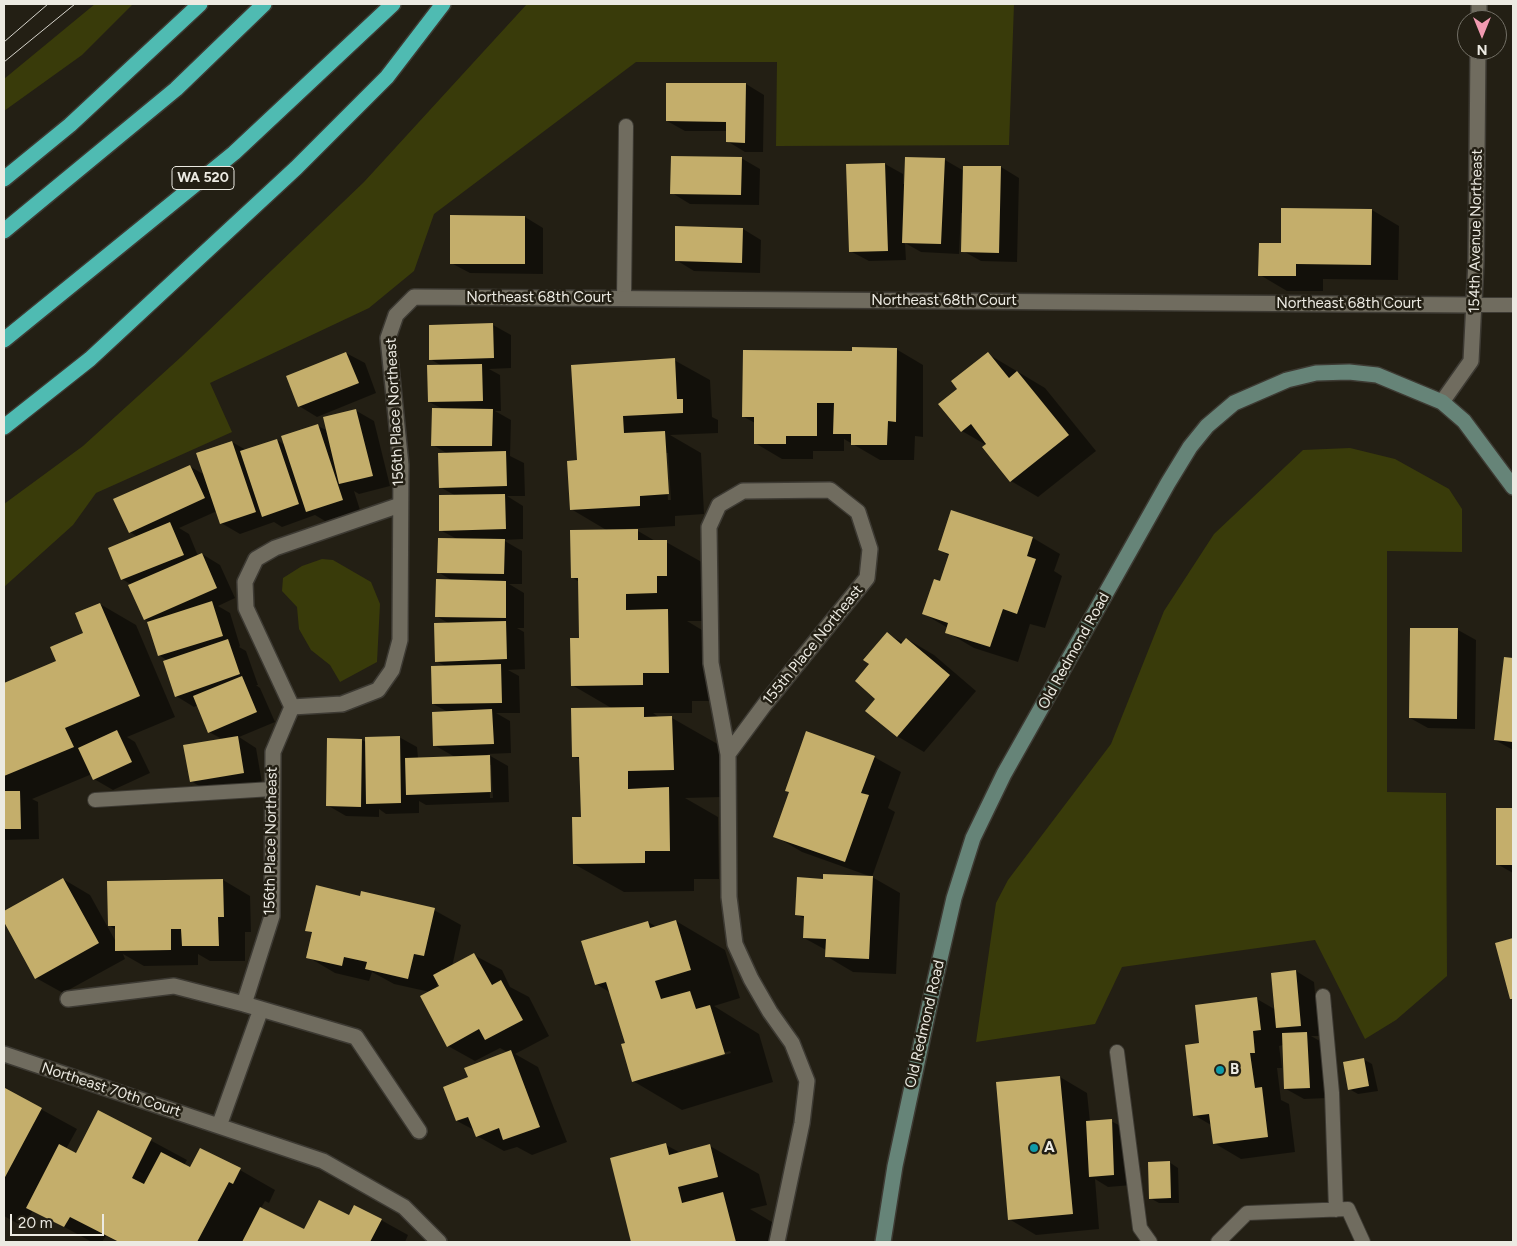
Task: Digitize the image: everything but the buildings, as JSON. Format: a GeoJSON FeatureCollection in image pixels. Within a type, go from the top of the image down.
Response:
{"type":"FeatureCollection","features":[{"type":"Feature","properties":{"kind":"highway"},"geometry":{"type":"LineString","coordinates":[[4,179],[70,125],[200,4]]}},
{"type":"Feature","properties":{"kind":"highway"},"geometry":{"type":"LineString","coordinates":[[4,231],[176,89],[264,4]]}},
{"type":"Feature","properties":{"kind":"highway","name":"WA 520"},"geometry":{"type":"LineString","coordinates":[[4,340],[234,153],[393,4]]}},
{"type":"Feature","properties":{"kind":"highway"},"geometry":{"type":"LineString","coordinates":[[4,427],[90,359],[296,168],[387,77],[443,4]]}},
{"type":"Feature","properties":{"kind":"main road","name":"Old Redmond Road"},"geometry":{"type":"LineString","coordinates":[[883,1242],[896,1157],[930,998],[954,898],[973,838],[1004,774],[1190,447],[1207,426],[1234,403],[1287,380],[1316,374],[1350,372],[1377,374],[1442,402],[1464,421],[1513,487]]}},
{"type":"Feature","properties":{"kind":"street","name":"154th Avenue Northeast"},"geometry":{"type":"LineString","coordinates":[[1442,402],[1471,361],[1475,306],[1478,60]]}},
{"type":"Feature","properties":{"kind":"street","name":"Northeast 68th Court"},"geometry":{"type":"LineString","coordinates":[[414,297],[1475,306]]}},
{"type":"Feature","properties":{"kind":"street","name":"156th Place Northeast"},"geometry":{"type":"LineString","coordinates":[[292,707],[342,704],[378,690],[392,670],[400,640],[401,464],[388,338],[396,315],[414,297]]}},
{"type":"Feature","properties":{"kind":"street","name":"155th Place Northeast"},"geometry":{"type":"LineString","coordinates":[[728,754],[765,704],[867,578],[870,549],[858,512],[830,490],[743,491],[719,505],[708,527],[711,663],[728,754],[729,897],[735,944],[751,979],[770,1012],[792,1043],[807,1081],[802,1123],[777,1242]]}},
{"type":"Feature","properties":{"kind":"street","name":"156th Place Northeast"},"geometry":{"type":"LineString","coordinates":[[244,1004],[272,916],[273,752],[292,707],[246,608],[245,582],[256,559],[275,548],[400,505]]}},
{"type":"Feature","properties":{"kind":"street"},"geometry":{"type":"LineString","coordinates":[[68,999],[174,986],[244,1004],[356,1037],[419,1131]]}},
{"type":"Feature","properties":{"kind":"street"},"geometry":{"type":"LineString","coordinates":[[261,1009],[219,1126],[323,1161],[404,1207],[439,1242]]}},
{"type":"Feature","properties":{"kind":"street","name":"Northeast 70th Court"},"geometry":{"type":"LineString","coordinates":[[4,1054],[219,1126]]}},
{"type":"Feature","properties":{"kind":"lane"},"geometry":{"type":"LineString","coordinates":[[624,299],[626,126]]}},
{"type":"Feature","properties":{"kind":"lane"},"geometry":{"type":"LineString","coordinates":[[1475,306],[1513,305]]}},
{"type":"Feature","properties":{"kind":"lane"},"geometry":{"type":"LineString","coordinates":[[96,800],[272,789]]}},
{"type":"Feature","properties":{"kind":"lane"},"geometry":{"type":"LineString","coordinates":[[1323,996],[1332,1093],[1336,1210]]}},
{"type":"Feature","properties":{"kind":"lane"},"geometry":{"type":"LineString","coordinates":[[1117,1052],[1140,1228],[1150,1242]]}},
{"type":"Feature","properties":{"kind":"lane"},"geometry":{"type":"LineString","coordinates":[[1218,1242],[1247,1214],[1348,1209],[1363,1242]]}},
{"type":"Feature","properties":{"kind":"shaded area"},"geometry":{"type":"Polygon","coordinates":[[[95,4],[133,4],[82,55],[4,111],[4,79],[95,4]]]}},
{"type":"Feature","properties":{"kind":"shaded area"},"geometry":{"type":"Polygon","coordinates":[[[527,4],[1014,4],[1009,145],[776,146],[777,62],[636,62],[434,214],[414,271],[369,308],[210,383],[232,432],[96,493],[73,525],[4,587],[4,504],[83,446],[181,357],[364,182],[527,4]]]}},
{"type":"Feature","properties":{"kind":"shaded area"},"geometry":{"type":"Polygon","coordinates":[[[1350,448],[1395,459],[1449,489],[1462,509],[1462,552],[1387,551],[1387,792],[1446,793],[1447,976],[1396,1020],[1365,1039],[1315,940],[1122,967],[1095,1024],[976,1042],[996,903],[1008,880],[1111,744],[1164,611],[1214,534],[1303,450],[1350,448]]]}},
{"type":"Feature","properties":{"kind":"shaded area"},"geometry":{"type":"Polygon","coordinates":[[[322,559],[333,560],[371,582],[380,604],[377,662],[340,682],[330,665],[311,650],[299,629],[297,607],[282,591],[283,578],[302,566],[322,559]]]}},
{"type":"Feature","properties":{"kind":"tram line"},"geometry":{"type":"LineString","coordinates":[[4,42],[48,4]]}},
{"type":"Feature","properties":{"kind":"tram line"},"geometry":{"type":"LineString","coordinates":[[4,62],[75,4]]}},
{"type":"Feature","properties":{"kind":"place","name":"B"},"geometry":{"type":"Point","coordinates":[1220,1070]}},
{"type":"Feature","properties":{"kind":"place","name":"A"},"geometry":{"type":"Point","coordinates":[1034,1148]}}]}
